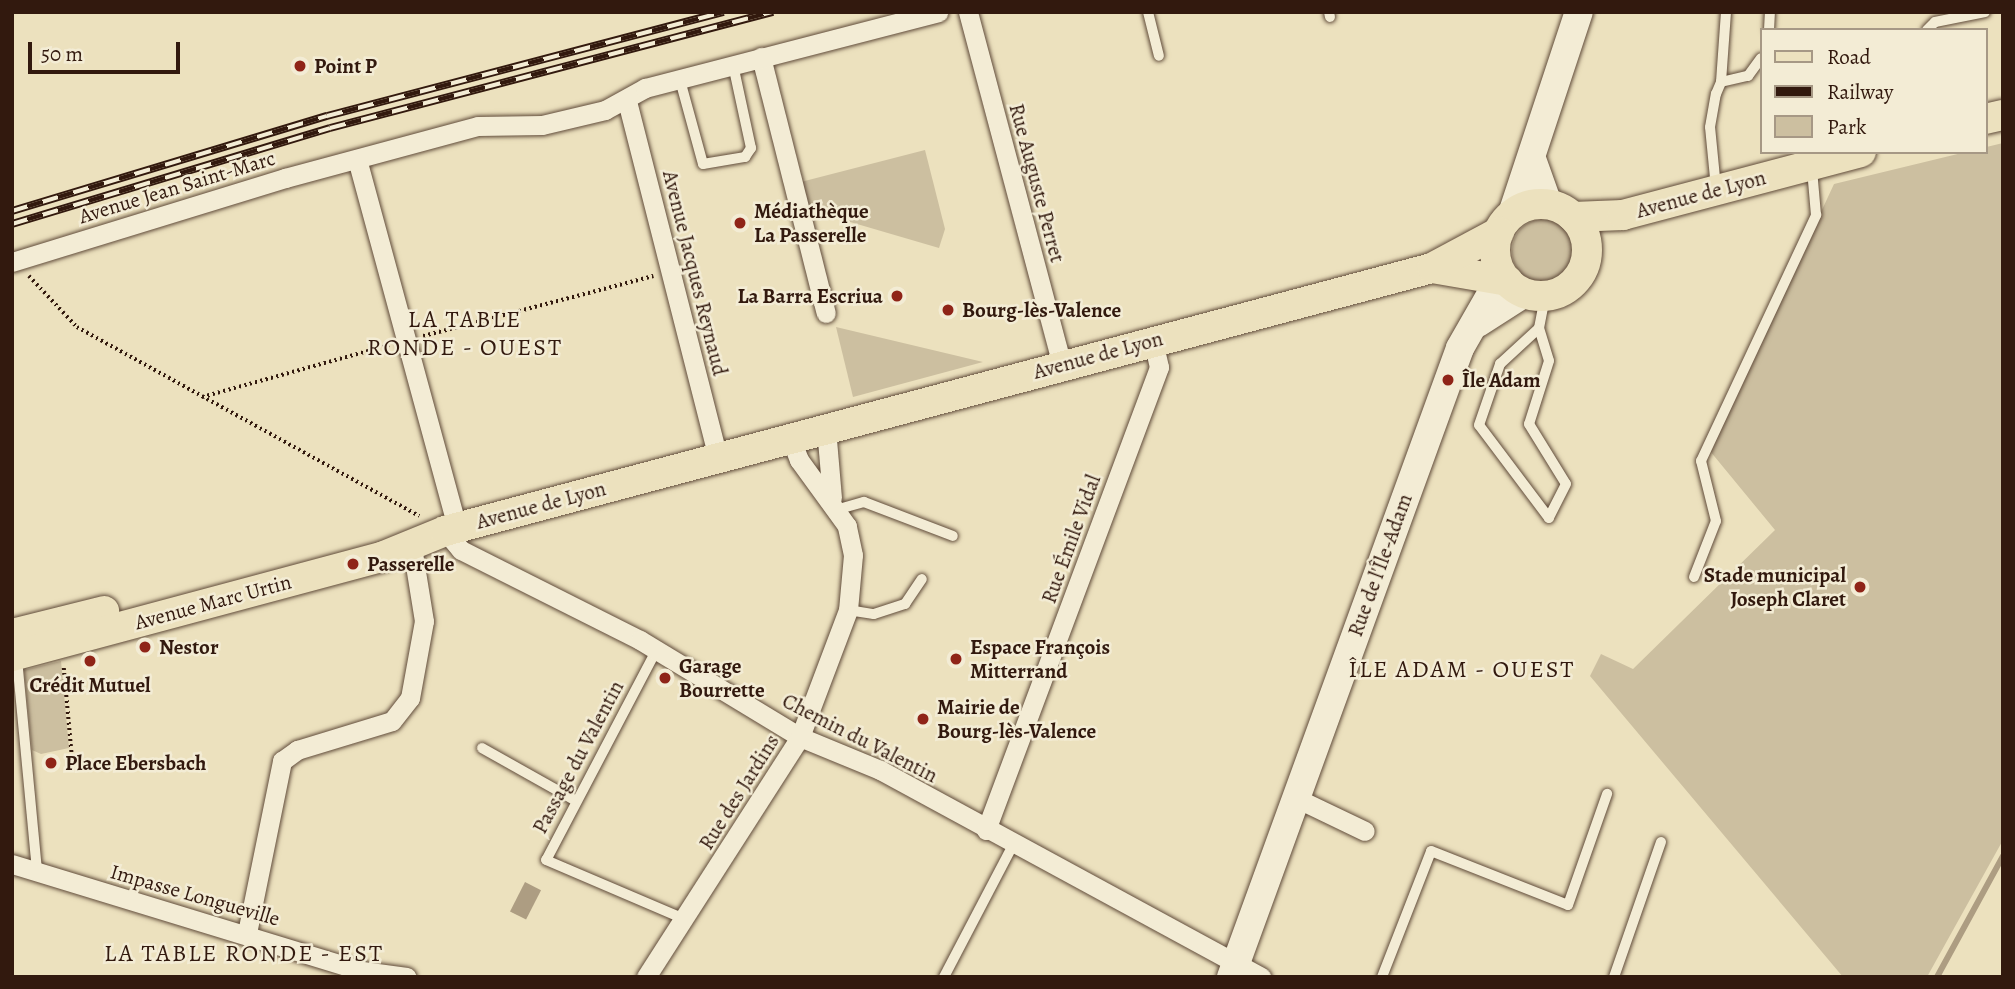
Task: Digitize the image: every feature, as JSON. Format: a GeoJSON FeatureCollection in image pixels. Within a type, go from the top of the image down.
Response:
{"type":"FeatureCollection","features":[{"type":"Feature","properties":{"kind":"main road","name":"Avenue de Lyon"},"geometry":{"type":"LineString","coordinates":[[451,530],[1062,365],[1440,269],[1506,223],[1560,211],[1623,215],[1852,154]]}},
{"type":"Feature","properties":{"kind":"main road"},"geometry":{"type":"LineString","coordinates":[[1560,211],[1587,248]]}},
{"type":"Feature","properties":{"kind":"main road","name":"Avenue de Lyon"},"geometry":{"type":"LineString","coordinates":[[1515,284],[1576,281],[1587,248],[1623,215]]}},
{"type":"Feature","properties":{"kind":"main road"},"geometry":{"type":"LineString","coordinates":[[1440,269],[1515,284],[1506,223]]}},
{"type":"Feature","properties":{"kind":"main road","name":"Avenue Marc Urtin"},"geometry":{"type":"LineString","coordinates":[[14,645],[379,540],[411,541],[451,530]]}},
{"type":"Feature","properties":{"kind":"street","name":"Avenue Jean Saint-Marc"},"geometry":{"type":"LineString","coordinates":[[14,262],[357,159],[478,126],[542,125],[627,100],[680,80],[938,12]]}},
{"type":"Feature","properties":{"kind":"street","name":"Rue Auguste Perret"},"geometry":{"type":"LineString","coordinates":[[968,12],[1062,365]]}},
{"type":"Feature","properties":{"kind":"street"},"geometry":{"type":"LineString","coordinates":[[1506,223],[1532,159],[1579,12]]}},
{"type":"Feature","properties":{"kind":"street"},"geometry":{"type":"LineString","coordinates":[[761,57],[826,313]]}},
{"type":"Feature","properties":{"kind":"street","name":"Avenue Jacques Reynaud"},"geometry":{"type":"LineString","coordinates":[[627,100],[718,458]]}},
{"type":"Feature","properties":{"kind":"street"},"geometry":{"type":"LineString","coordinates":[[357,159],[406,340],[451,530]]}},
{"type":"Feature","properties":{"kind":"street"},"geometry":{"type":"LineString","coordinates":[[1532,159],[1560,211]]}},
{"type":"Feature","properties":{"kind":"street"},"geometry":{"type":"LineString","coordinates":[[1440,269],[1468,292],[1473,327]]}},
{"type":"Feature","properties":{"kind":"street","name":"Rue de l'Île-Adam"},"geometry":{"type":"LineString","coordinates":[[1243,973],[1296,798],[1460,348],[1473,327],[1515,284]]}},
{"type":"Feature","properties":{"kind":"street","name":"Rue Émile Vidal"},"geometry":{"type":"LineString","coordinates":[[986,830],[1159,368],[1153,341]]}},
{"type":"Feature","properties":{"kind":"street","name":"Rue des Jardins"},"geometry":{"type":"LineString","coordinates":[[646,977],[686,920],[800,737],[848,610],[853,555],[836,504],[826,428]]}},
{"type":"Feature","properties":{"kind":"street","name":"Rue des Jardins"},"geometry":{"type":"LineString","coordinates":[[778,441],[799,460],[836,504]]}},
{"type":"Feature","properties":{"kind":"street","name":"Chemin du Valentin"},"geometry":{"type":"LineString","coordinates":[[451,530],[461,550],[657,649],[800,737],[880,770],[1243,973]]}},
{"type":"Feature","properties":{"kind":"street"},"geometry":{"type":"LineString","coordinates":[[247,933],[282,761],[297,750],[392,721],[410,698],[424,621],[411,541]]}},
{"type":"Feature","properties":{"kind":"street"},"geometry":{"type":"LineString","coordinates":[[1296,798],[1365,831]]}},
{"type":"Feature","properties":{"kind":"street","name":"Impasse Longueville"},"geometry":{"type":"LineString","coordinates":[[12,864],[247,933],[362,971],[407,977]]}},
{"type":"Feature","properties":{"kind":"lane"},"geometry":{"type":"LineString","coordinates":[[1148,12],[1159,56]]}},
{"type":"Feature","properties":{"kind":"lane"},"geometry":{"type":"LineString","coordinates":[[1716,189],[1710,127],[1721,82],[1726,12]]}},
{"type":"Feature","properties":{"kind":"lane"},"geometry":{"type":"LineString","coordinates":[[1934,17],[1985,12]]}},
{"type":"Feature","properties":{"kind":"lane"},"geometry":{"type":"LineString","coordinates":[[1721,82],[1748,76],[1759,61]]}},
{"type":"Feature","properties":{"kind":"lane"},"geometry":{"type":"LineString","coordinates":[[680,80],[703,164],[745,157],[751,148],[733,65]]}},
{"type":"Feature","properties":{"kind":"lane"},"geometry":{"type":"LineString","coordinates":[[1694,577],[1716,521],[1701,461],[1816,215],[1811,165]]}},
{"type":"Feature","properties":{"kind":"lane"},"geometry":{"type":"LineString","coordinates":[[1515,284],[1539,328],[1549,361],[1529,424],[1566,484],[1549,518],[1479,425],[1500,364],[1539,328]]}},
{"type":"Feature","properties":{"kind":"lane"},"geometry":{"type":"LineString","coordinates":[[836,504],[864,502],[953,536]]}},
{"type":"Feature","properties":{"kind":"lane"},"geometry":{"type":"LineString","coordinates":[[848,610],[874,614],[905,604],[922,579]]}},
{"type":"Feature","properties":{"kind":"lane"},"geometry":{"type":"LineString","coordinates":[[14,645],[37,872]]}},
{"type":"Feature","properties":{"kind":"lane","name":"Passage du Valentin"},"geometry":{"type":"LineString","coordinates":[[657,649],[546,860],[686,920]]}},
{"type":"Feature","properties":{"kind":"lane"},"geometry":{"type":"LineString","coordinates":[[482,748],[576,801]]}},
{"type":"Feature","properties":{"kind":"lane"},"geometry":{"type":"LineString","coordinates":[[1382,977],[1431,851],[1568,905],[1607,794]]}},
{"type":"Feature","properties":{"kind":"lane"},"geometry":{"type":"LineString","coordinates":[[1614,977],[1661,842]]}},
{"type":"Feature","properties":{"kind":"lane"},"geometry":{"type":"LineString","coordinates":[[944,977],[1013,845]]}},
{"type":"Feature","properties":{"kind":"path"},"geometry":{"type":"LineString","coordinates":[[14,262],[76,327],[451,530]]}},
{"type":"Feature","properties":{"kind":"path"},"geometry":{"type":"LineString","coordinates":[[202,397],[406,340],[671,271]]}},
{"type":"Feature","properties":{"kind":"path"},"geometry":{"type":"LineString","coordinates":[[64,665],[74,766]]}},
{"type":"Feature","properties":{"kind":"green space","name":"Stade municipal Joseph Claret"},"geometry":{"type":"Polygon","coordinates":[[[2003,143],[2003,840],[1927,977],[1843,977],[1590,676],[1601,654],[1633,669],[1775,530],[1710,451],[1834,184],[1958,154],[1987,154],[1987,147],[2003,143]]]}},
{"type":"Feature","properties":{"kind":"green space"},"geometry":{"type":"Polygon","coordinates":[[[925,150],[945,229],[939,248],[799,207],[793,184],[925,150]]]}},
{"type":"Feature","properties":{"kind":"green space"},"geometry":{"type":"Polygon","coordinates":[[[1544,219],[1556,221],[1567,228],[1574,239],[1574,263],[1567,274],[1556,281],[1544,283],[1532,281],[1521,274],[1514,263],[1512,251],[1514,239],[1521,228],[1532,221],[1544,219]]]}},
{"type":"Feature","properties":{"kind":"green space"},"geometry":{"type":"Polygon","coordinates":[[[836,327],[983,362],[853,397],[836,327]]]}},
{"type":"Feature","properties":{"kind":"green space"},"geometry":{"type":"Polygon","coordinates":[[[61,661],[69,748],[41,754],[32,750],[24,670],[61,661]]]}},
{"type":"Feature","properties":{"kind":"shaded area"},"geometry":{"type":"Polygon","coordinates":[[[525,882],[541,890],[526,920],[510,911],[525,882]]]}},
{"type":"Feature","properties":{"kind":"waterway"},"geometry":{"type":"LineString","coordinates":[[1937,977],[2003,856]]}},
{"type":"Feature","properties":{"kind":"railway"},"geometry":{"type":"LineString","coordinates":[[12,211],[327,116],[724,12]]}},
{"type":"Feature","properties":{"kind":"railway"},"geometry":{"type":"LineString","coordinates":[[12,224],[330,128],[773,12]]}},
{"type":"Feature","properties":{"kind":"place","name":"Point P"},"geometry":{"type":"Point","coordinates":[300,66]}},
{"type":"Feature","properties":{"kind":"place","name":"Médiathèque La Passerelle"},"geometry":{"type":"Point","coordinates":[740,223]}},
{"type":"Feature","properties":{"kind":"place","name":"La Barra Escriua"},"geometry":{"type":"Point","coordinates":[897,296]}},
{"type":"Feature","properties":{"kind":"place","name":"Bourg-lès-Valence"},"geometry":{"type":"Point","coordinates":[948,310]}},
{"type":"Feature","properties":{"kind":"place","name":"Île Adam"},"geometry":{"type":"Point","coordinates":[1448,380]}},
{"type":"Feature","properties":{"kind":"place","name":"Passerelle"},"geometry":{"type":"Point","coordinates":[353,564]}},
{"type":"Feature","properties":{"kind":"place","name":"Stade municipal Joseph Claret"},"geometry":{"type":"Point","coordinates":[1860,587]}},
{"type":"Feature","properties":{"kind":"place","name":"Nestor"},"geometry":{"type":"Point","coordinates":[145,647]}},
{"type":"Feature","properties":{"kind":"place","name":"Espace François Mitterrand"},"geometry":{"type":"Point","coordinates":[956,659]}},
{"type":"Feature","properties":{"kind":"place","name":"Crédit Mutuel"},"geometry":{"type":"Point","coordinates":[90,661]}},
{"type":"Feature","properties":{"kind":"place","name":"Garage Bourrette"},"geometry":{"type":"Point","coordinates":[665,678]}},
{"type":"Feature","properties":{"kind":"place","name":"Mairie de Bourg-lès-Valence"},"geometry":{"type":"Point","coordinates":[923,719]}},
{"type":"Feature","properties":{"kind":"place","name":"Place Ebersbach"},"geometry":{"type":"Point","coordinates":[51,763]}},
{"type":"Feature","properties":{"kind":"district","name":"LA TABLE RONDE - OUEST"},"geometry":{"type":"Point","coordinates":[465,334]}},
{"type":"Feature","properties":{"kind":"district","name":"ÎLE ADAM - OUEST"},"geometry":{"type":"Point","coordinates":[1462,670]}},
{"type":"Feature","properties":{"kind":"district","name":"LA TABLE RONDE - EST"},"geometry":{"type":"Point","coordinates":[244,954]}}]}
